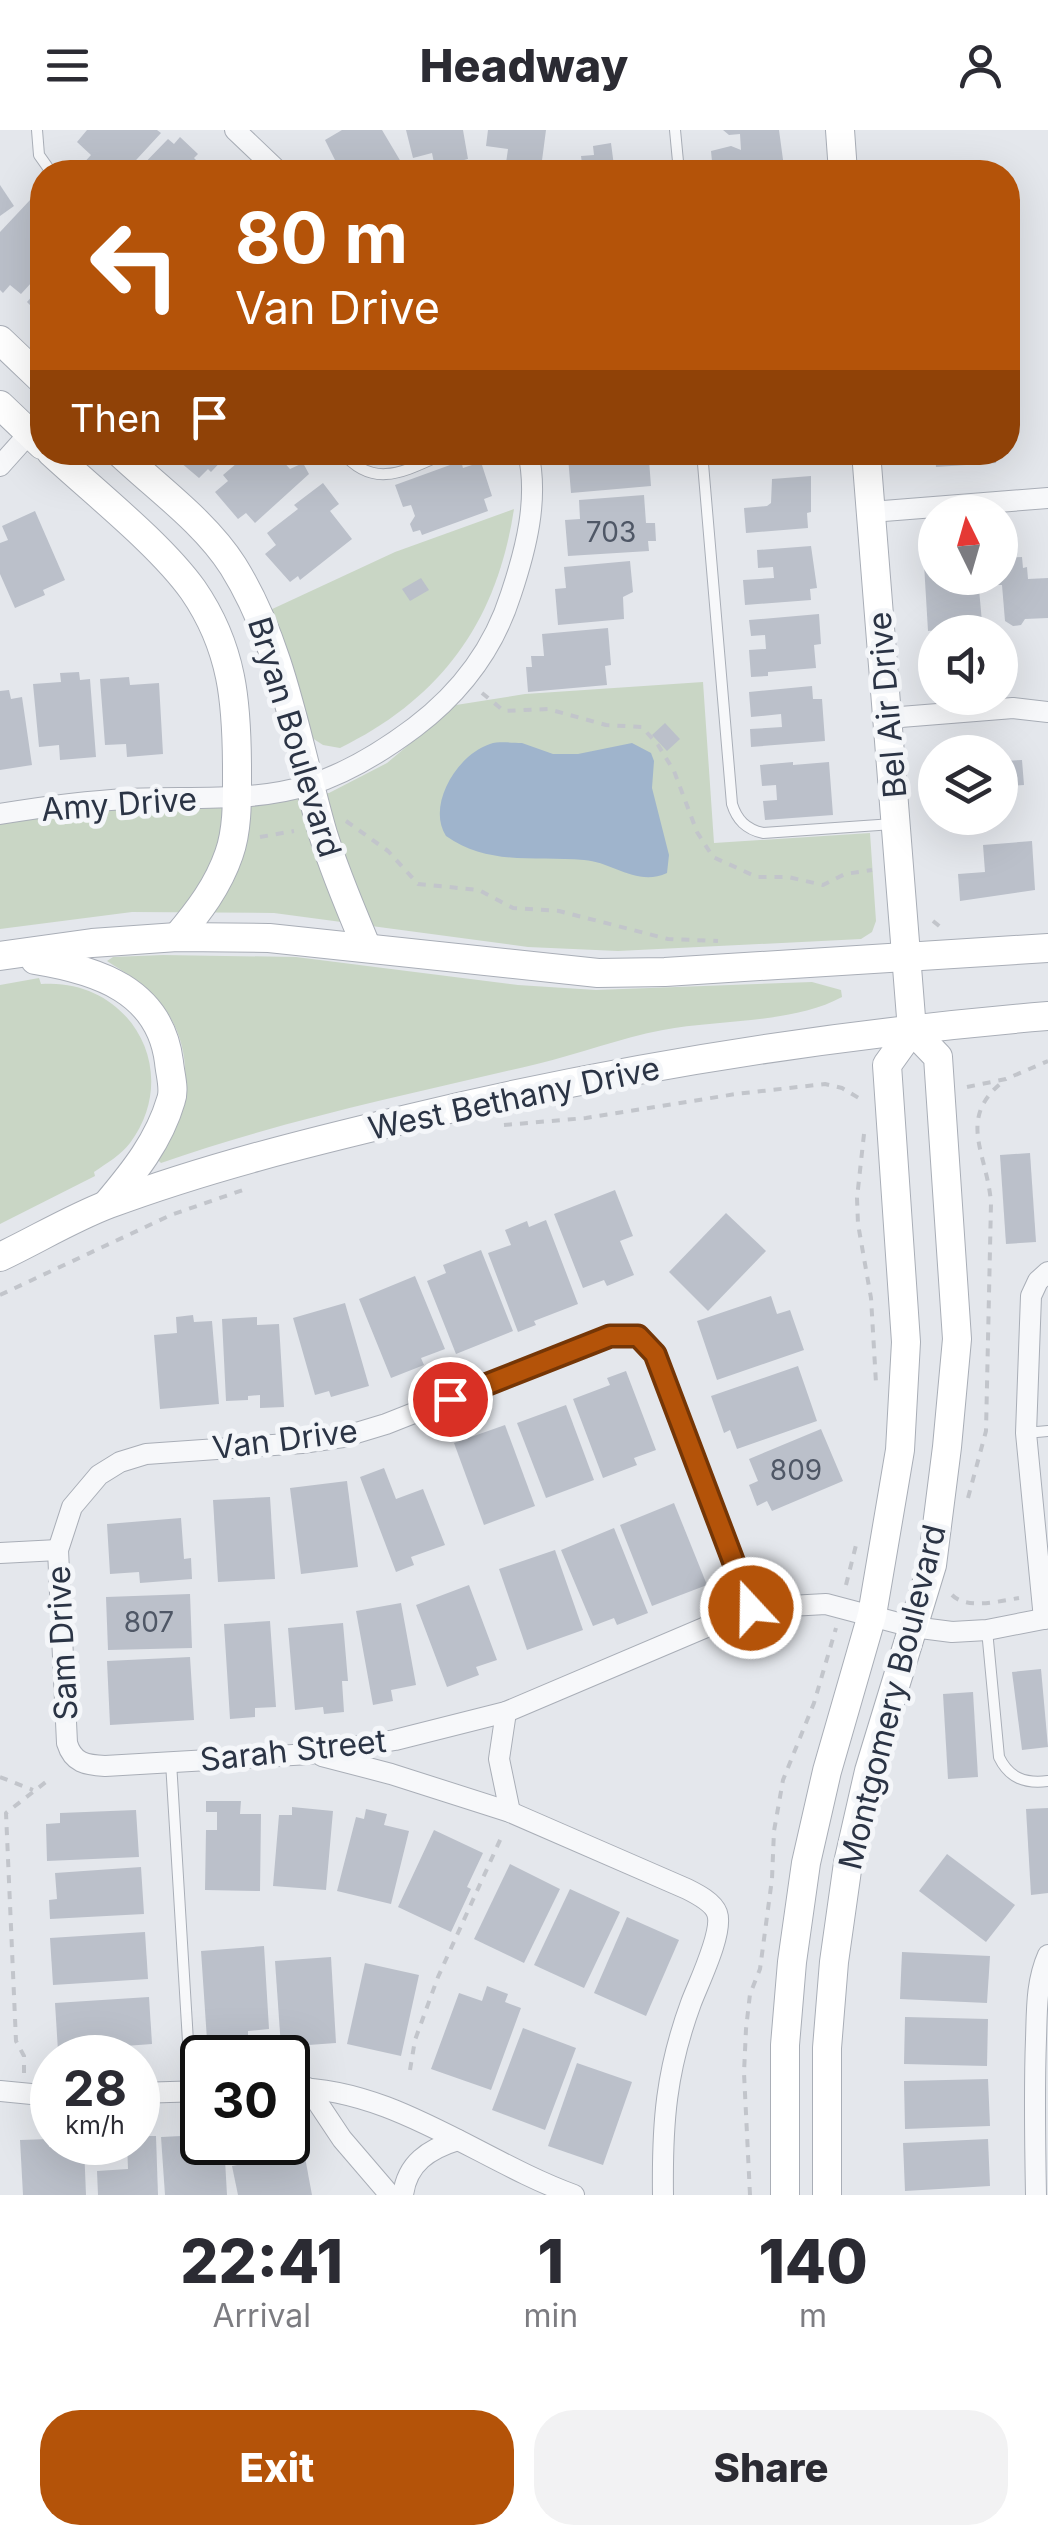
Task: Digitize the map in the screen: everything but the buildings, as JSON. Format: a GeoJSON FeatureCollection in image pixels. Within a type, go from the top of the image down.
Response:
{"type":"FeatureCollection","features":[{"type":"Feature","properties":{"kind":"street"},"geometry":{"type":"LineString","coordinates":[[234,130],[266,160]]}},
{"type":"Feature","properties":{"kind":"street"},"geometry":{"type":"LineString","coordinates":[[840,130],[843,160]]}},
{"type":"Feature","properties":{"kind":"street"},"geometry":{"type":"LineString","coordinates":[[0,340],[30,369]]}},
{"type":"Feature","properties":{"kind":"street","name":"Bryan Boulevard"},"geometry":{"type":"LineString","coordinates":[[0,405],[30,428]]}},
{"type":"Feature","properties":{"kind":"street"},"geometry":{"type":"LineString","coordinates":[[0,466],[30,445]]}},
{"type":"Feature","properties":{"kind":"street","name":"Bryan Boulevard"},"geometry":{"type":"LineString","coordinates":[[70,465],[167,560],[192,590],[215,629],[230,670],[237,706],[238,798],[231,850],[217,884],[176,936]]}},
{"type":"Feature","properties":{"kind":"street","name":"Bryan Boulevard"},"geometry":{"type":"LineString","coordinates":[[134,465],[200,527],[240,578],[257,609],[274,656],[320,823],[367,948]]}},
{"type":"Feature","properties":{"kind":"street","name":"Amy Drive"},"geometry":{"type":"LineString","coordinates":[[0,814],[127,799],[238,798],[310,784],[379,754],[427,718],[468,679],[502,622],[522,561],[530,516],[531,465]]}},
{"type":"Feature","properties":{"kind":"street","name":"Bel Air Drive"},"geometry":{"type":"LineString","coordinates":[[867,465],[908,957]]}},
{"type":"Feature","properties":{"kind":"street"},"geometry":{"type":"LineString","coordinates":[[871,512],[1048,498]]}},
{"type":"Feature","properties":{"kind":"street"},"geometry":{"type":"LineString","coordinates":[[888,718],[1013,708],[1048,712]]}},
{"type":"Feature","properties":{"kind":"street"},"geometry":{"type":"LineString","coordinates":[[2,956],[176,936],[270,938],[598,973],[1048,948]]}},
{"type":"Feature","properties":{"kind":"street"},"geometry":{"type":"LineString","coordinates":[[2,956],[85,968],[137,996],[166,1040],[173,1096],[146,1157],[106,1205]]}},
{"type":"Feature","properties":{"kind":"street"},"geometry":{"type":"LineString","coordinates":[[908,957],[912,1030]]}},
{"type":"Feature","properties":{"kind":"street","name":"West Bethany Drive"},"geometry":{"type":"LineString","coordinates":[[0,1257],[106,1205],[271,1152],[527,1090],[742,1052],[1048,1016]]}},
{"type":"Feature","properties":{"kind":"street","name":"Montgomery Boulevard"},"geometry":{"type":"LineString","coordinates":[[785,2195],[785,2045],[806,1864],[827,1771],[872,1615],[900,1450],[906,1342],[886,1065],[912,1030],[938,1057],[957,1339],[932,1565],[869,1771],[836,1942],[827,2048],[827,2195]]}},
{"type":"Feature","properties":{"kind":"street"},"geometry":{"type":"LineString","coordinates":[[1043,1277],[1031,1296],[1026,1432],[1040,1594],[1046,1619]]}},
{"type":"Feature","properties":{"kind":"street","name":"Van Drive"},"geometry":{"type":"LineString","coordinates":[[99,1475],[120,1462],[146,1454],[343,1437],[386,1424],[610,1336],[638,1336],[655,1354],[751,1608]]}},
{"type":"Feature","properties":{"kind":"street","name":"Sam Drive"},"geometry":{"type":"LineString","coordinates":[[77,1760],[70,1753],[65,1725],[58,1550],[72,1507],[99,1475]]}},
{"type":"Feature","properties":{"kind":"street"},"geometry":{"type":"LineString","coordinates":[[0,1553],[58,1550]]}},
{"type":"Feature","properties":{"kind":"street","name":"Sarah Street"},"geometry":{"type":"LineString","coordinates":[[77,1760],[88,1766],[105,1766],[310,1754],[395,1740],[506,1712],[751,1608],[826,1604],[913,1627],[952,1632],[1046,1619]]}},
{"type":"Feature","properties":{"kind":"street"},"geometry":{"type":"LineString","coordinates":[[506,1712],[499,1759],[510,1812]]}},
{"type":"Feature","properties":{"kind":"street"},"geometry":{"type":"LineString","coordinates":[[310,1754],[391,1774],[510,1812],[688,1888],[717,1913],[716,1936],[668,2074],[662,2134],[664,2195]]}},
{"type":"Feature","properties":{"kind":"street"},"geometry":{"type":"LineString","coordinates":[[1036,2195],[1033,2097],[1038,1994],[1048,1955]]}},
{"type":"Feature","properties":{"kind":"street"},"geometry":{"type":"LineString","coordinates":[[310,2088],[322,2088],[392,2110],[534,2180],[574,2195]]}},
{"type":"Feature","properties":{"kind":"street"},"geometry":{"type":"LineString","coordinates":[[0,2091],[30,2094]]}},
{"type":"Feature","properties":{"kind":"street"},"geometry":{"type":"LineString","coordinates":[[310,2102],[390,2195]]}},
{"type":"Feature","properties":{"kind":"street"},"geometry":{"type":"LineString","coordinates":[[402,2195],[416,2162],[434,2147],[458,2140]]}},
{"type":"Feature","properties":{"kind":"lane"},"geometry":{"type":"LineString","coordinates":[[38,130],[43,160]]}},
{"type":"Feature","properties":{"kind":"lane"},"geometry":{"type":"LineString","coordinates":[[676,130],[678,160]]}},
{"type":"Feature","properties":{"kind":"lane"},"geometry":{"type":"LineString","coordinates":[[353,465],[373,475],[395,474],[417,465]]}},
{"type":"Feature","properties":{"kind":"lane"},"geometry":{"type":"LineString","coordinates":[[703,465],[735,815],[752,830],[763,833],[896,824]]}},
{"type":"Feature","properties":{"kind":"lane"},"geometry":{"type":"LineString","coordinates":[[1026,1432],[1048,1431]]}},
{"type":"Feature","properties":{"kind":"lane"},"geometry":{"type":"LineString","coordinates":[[988,1630],[998,1757],[1005,1771],[1019,1780],[1048,1781]]}},
{"type":"Feature","properties":{"kind":"lane"},"geometry":{"type":"LineString","coordinates":[[171,1762],[193,2035]]}},
{"type":"Feature","properties":{"kind":"path"},"geometry":{"type":"LineString","coordinates":[[468,679],[504,711],[548,709],[606,725],[642,727],[674,771],[696,832],[713,857],[757,877],[788,877],[815,885],[844,874],[872,870]]}},
{"type":"Feature","properties":{"kind":"path"},"geometry":{"type":"LineString","coordinates":[[233,834],[283,834],[343,818],[388,851],[418,884],[479,890],[513,908],[559,911],[668,939],[725,941]]}},
{"type":"Feature","properties":{"kind":"path"},"geometry":{"type":"LineString","coordinates":[[967,1087],[1006,1079],[1048,1061]]}},
{"type":"Feature","properties":{"kind":"path"},"geometry":{"type":"LineString","coordinates":[[967,1503],[986,1431],[991,1203],[976,1122],[983,1100],[1006,1079]]}},
{"type":"Feature","properties":{"kind":"path"},"geometry":{"type":"LineString","coordinates":[[489,1126],[586,1118],[825,1084],[862,1098],[863,1112]]}},
{"type":"Feature","properties":{"kind":"path"},"geometry":{"type":"LineString","coordinates":[[865,1125],[858,1224],[871,1298],[876,1386]]}},
{"type":"Feature","properties":{"kind":"path"},"geometry":{"type":"LineString","coordinates":[[0,1295],[116,1238],[252,1186]]}},
{"type":"Feature","properties":{"kind":"path"},"geometry":{"type":"LineString","coordinates":[[750,2195],[744,2073],[746,2029],[750,1994],[760,1970],[774,1831],[783,1780],[814,1704],[857,1538]]}},
{"type":"Feature","properties":{"kind":"path"},"geometry":{"type":"LineString","coordinates":[[950,1590],[956,1601],[972,1603],[1040,1594]]}},
{"type":"Feature","properties":{"kind":"path"},"geometry":{"type":"LineString","coordinates":[[0,1777],[33,1790]]}},
{"type":"Feature","properties":{"kind":"path"},"geometry":{"type":"LineString","coordinates":[[23,2078],[24,2056],[16,2041],[6,1813],[51,1778]]}},
{"type":"Feature","properties":{"kind":"path"},"geometry":{"type":"LineString","coordinates":[[410,2070],[415,2040],[438,1977],[500,1838]]}},
{"type":"Feature","properties":{"kind":"green space"},"geometry":{"type":"Polygon","coordinates":[[[514,509],[494,587],[459,652],[435,680],[376,728],[340,748],[323,745],[309,736],[268,611],[395,552],[514,509]]]}},
{"type":"Feature","properties":{"kind":"green space"},"geometry":{"type":"Polygon","coordinates":[[[703,682],[714,843],[870,833],[876,921],[872,932],[861,939],[618,951],[528,947],[274,913],[132,912],[0,929],[0,820],[79,809],[198,805],[329,793],[387,763],[456,705],[525,694],[703,682]]]}},
{"type":"Feature","properties":{"kind":"green space"},"geometry":{"type":"Polygon","coordinates":[[[113,957],[296,957],[518,985],[596,990],[812,982],[841,990],[842,997],[801,1012],[647,1033],[301,1121],[161,1163],[158,1160],[178,1121],[183,1100],[184,1057],[179,1037],[152,993],[107,961],[113,957]]]}},
{"type":"Feature","properties":{"kind":"green space"},"geometry":{"type":"Polygon","coordinates":[[[39,978],[41,984],[72,986],[99,996],[122,1012],[149,1059],[151,1086],[145,1115],[130,1143],[94,1172],[95,1176],[0,1224],[0,985],[39,978]]]}},
{"type":"Feature","properties":{"kind":"water"},"geometry":{"type":"Polygon","coordinates":[[[522,743],[553,754],[578,754],[632,743],[651,753],[652,788],[669,855],[667,873],[645,877],[584,860],[496,856],[446,836],[440,810],[448,782],[457,769],[490,744],[522,743]]]}},
{"type":"Feature","properties":{"kind":"route"},"geometry":{"type":"LineString","coordinates":[[450,1399],[610,1336],[638,1336],[655,1354],[751,1608]]}}]}
